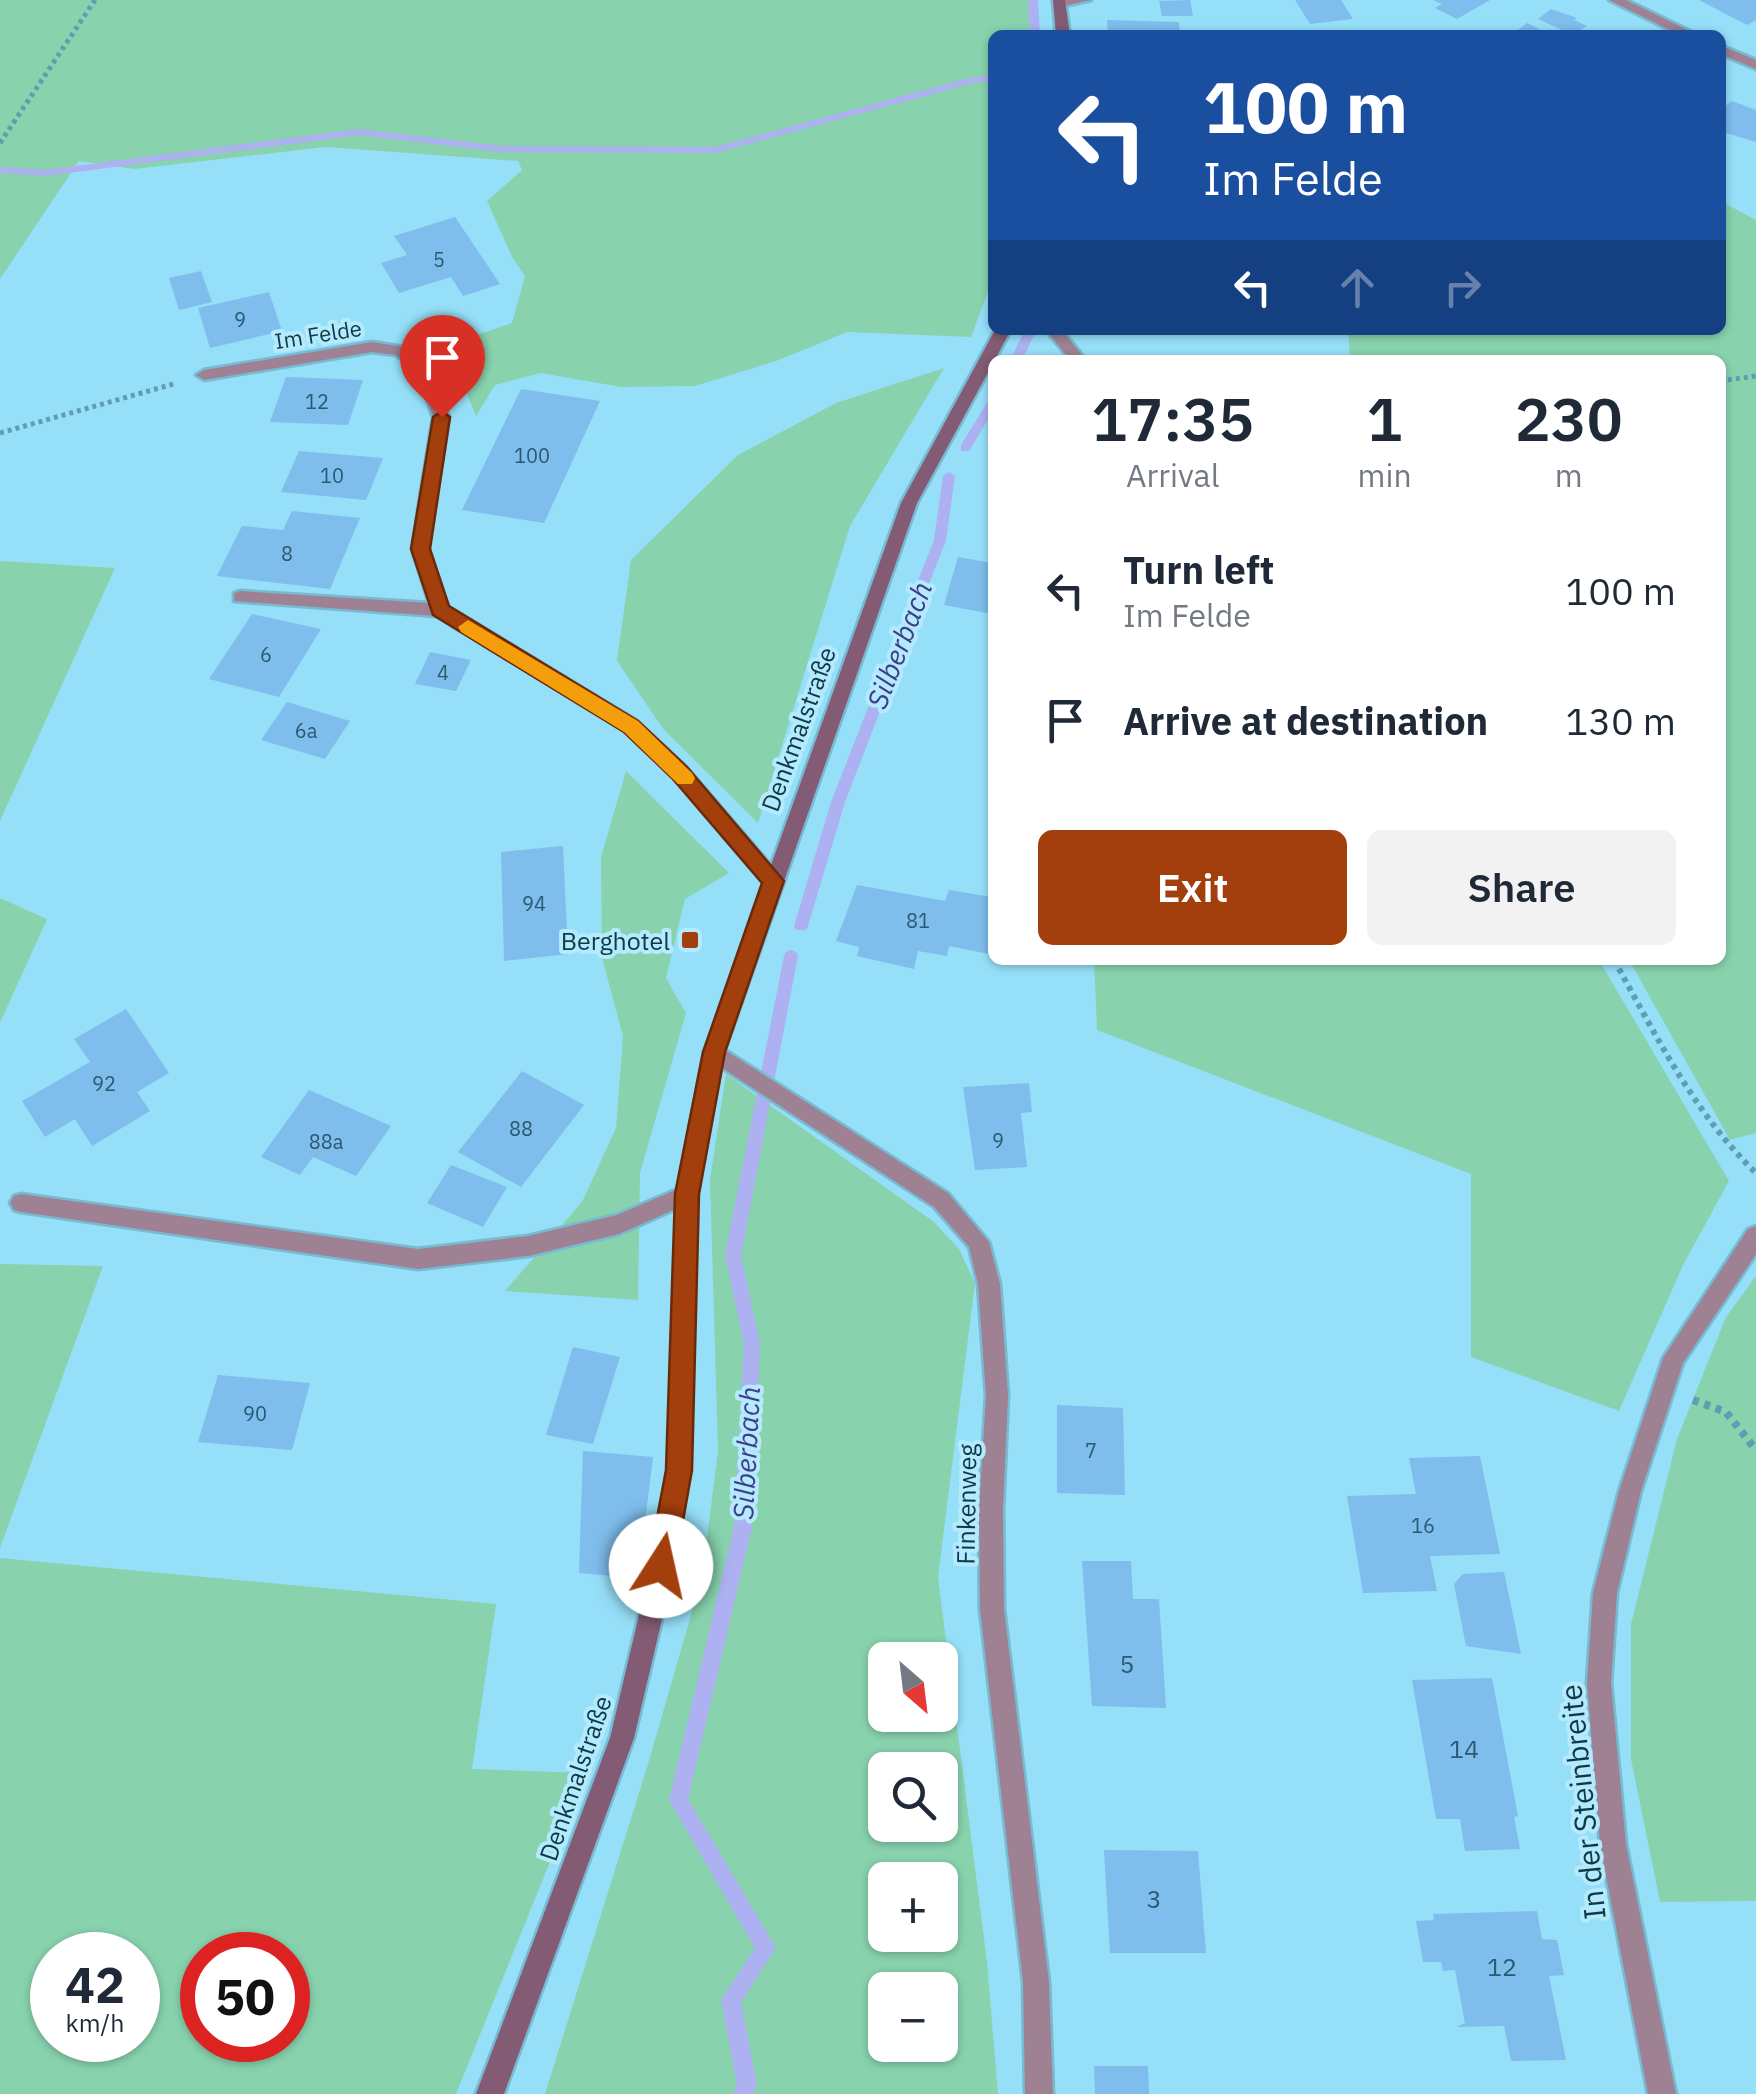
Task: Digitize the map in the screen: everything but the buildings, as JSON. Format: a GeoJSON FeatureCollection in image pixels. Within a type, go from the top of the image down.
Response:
{"type":"FeatureCollection","features":[{"type":"Feature","properties":{"kind":"main road"},"geometry":{"type":"LineString","coordinates":[[1059,2],[1062,30]]}},
{"type":"Feature","properties":{"kind":"main road","name":"Denkmalstraße"},"geometry":{"type":"LineString","coordinates":[[490,2094],[622,1738],[655,1598],[679,1470],[687,1194],[714,1052],[909,503],[988,358]]}},
{"type":"Feature","properties":{"kind":"street"},"geometry":{"type":"LineString","coordinates":[[1059,2],[1085,0]]}},
{"type":"Feature","properties":{"kind":"street"},"geometry":{"type":"LineString","coordinates":[[1615,0],[1680,30]]}},
{"type":"Feature","properties":{"kind":"street"},"geometry":{"type":"LineString","coordinates":[[1726,51],[1756,65]]}},
{"type":"Feature","properties":{"kind":"street"},"geometry":{"type":"LineString","coordinates":[[1058,335],[1074,355]]}},
{"type":"Feature","properties":{"kind":"street","name":"Im Felde"},"geometry":{"type":"LineString","coordinates":[[204,375],[372,347],[399,351],[424,366],[442,417],[420,549],[440,610]]}},
{"type":"Feature","properties":{"kind":"street"},"geometry":{"type":"LineString","coordinates":[[240,597],[440,610],[631,726],[680,772],[773,881]]}},
{"type":"Feature","properties":{"kind":"street","name":"Finkenweg"},"geometry":{"type":"LineString","coordinates":[[714,1052],[940,1200],[978,1242],[989,1284],[997,1396],[991,1510],[992,1610],[1036,1982],[1040,2094]]}},
{"type":"Feature","properties":{"kind":"street"},"geometry":{"type":"LineString","coordinates":[[21,1203],[418,1259],[528,1246],[601,1229],[687,1194]]}},
{"type":"Feature","properties":{"kind":"street","name":"In der Steinbreite"},"geometry":{"type":"LineString","coordinates":[[1662,2094],[1613,1844],[1599,1683],[1605,1593],[1630,1491],[1674,1358],[1756,1236]]}},
{"type":"Feature","properties":{"kind":"path"},"geometry":{"type":"LineString","coordinates":[[0,143],[95,0]]}},
{"type":"Feature","properties":{"kind":"path"},"geometry":{"type":"LineString","coordinates":[[0,433],[204,375]]}},
{"type":"Feature","properties":{"kind":"path"},"geometry":{"type":"LineString","coordinates":[[1726,381],[1756,376]]}},
{"type":"Feature","properties":{"kind":"path"},"geometry":{"type":"LineString","coordinates":[[1617,965],[1704,1115],[1734,1154],[1756,1173]]}},
{"type":"Feature","properties":{"kind":"path"},"geometry":{"type":"LineString","coordinates":[[1664,1388],[1726,1412],[1756,1450]]}},
{"type":"Feature","properties":{"kind":"green space"},"geometry":{"type":"Polygon","coordinates":[[[0,0],[1030,0],[1033,30],[988,30],[988,292],[971,337],[847,332],[779,360],[695,386],[621,387],[541,373],[495,385],[476,416],[447,345],[512,323],[525,276],[512,257],[487,201],[522,170],[518,161],[326,147],[134,169],[79,161],[0,279],[0,0]]]}},
{"type":"Feature","properties":{"kind":"green space"},"geometry":{"type":"Polygon","coordinates":[[[1726,204],[1756,220],[1756,1133],[1730,1140],[1632,965],[1726,965],[1726,355],[1350,355],[1348,335],[1726,335],[1726,204]]]}},
{"type":"Feature","properties":{"kind":"green space"},"geometry":{"type":"Polygon","coordinates":[[[944,368],[850,526],[758,823],[664,730],[617,661],[631,560],[738,455],[836,403],[944,368]]]}},
{"type":"Feature","properties":{"kind":"green space"},"geometry":{"type":"Polygon","coordinates":[[[0,561],[115,568],[0,821],[0,561]]]}},
{"type":"Feature","properties":{"kind":"green space"},"geometry":{"type":"Polygon","coordinates":[[[626,771],[729,873],[685,899],[666,978],[686,1013],[640,1173],[638,1300],[505,1291],[582,1202],[616,1128],[623,1036],[602,958],[601,857],[626,771]]]}},
{"type":"Feature","properties":{"kind":"green space"},"geometry":{"type":"Polygon","coordinates":[[[0,898],[47,919],[0,1023],[0,898]]]}},
{"type":"Feature","properties":{"kind":"green space"},"geometry":{"type":"Polygon","coordinates":[[[1094,965],[1602,965],[1729,1181],[1683,1265],[1619,1411],[1471,1357],[1471,1174],[1097,1030],[1094,965]]]}},
{"type":"Feature","properties":{"kind":"green space"},"geometry":{"type":"Polygon","coordinates":[[[726,1074],[934,1222],[959,1249],[975,1283],[938,1577],[946,1642],[868,1642],[868,1732],[958,1732],[987,1962],[998,2094],[545,2094],[702,1577],[718,1451],[710,1180],[726,1074]]]}},
{"type":"Feature","properties":{"kind":"green space"},"geometry":{"type":"Polygon","coordinates":[[[0,1264],[103,1266],[0,1548],[0,1264]]]}},
{"type":"Feature","properties":{"kind":"green space"},"geometry":{"type":"Polygon","coordinates":[[[1756,1276],[1756,1901],[1660,1902],[1631,1759],[1631,1624],[1677,1439],[1726,1317],[1756,1276]]]}},
{"type":"Feature","properties":{"kind":"green space"},"geometry":{"type":"Polygon","coordinates":[[[0,1558],[496,1604],[472,1769],[586,1773],[456,2094],[0,2094],[0,1558]]]}},
{"type":"Feature","properties":{"kind":"waterway","name":"Silberbach"},"geometry":{"type":"LineString","coordinates":[[1033,0],[1035,30]]}},
{"type":"Feature","properties":{"kind":"waterway"},"geometry":{"type":"LineString","coordinates":[[0,170],[45,173],[359,132],[502,149],[715,150],[988,79]]}},
{"type":"Feature","properties":{"kind":"waterway","name":"Silberbach"},"geometry":{"type":"LineString","coordinates":[[1018,355],[1028,335]]}},
{"type":"Feature","properties":{"kind":"waterway","name":"Silberbach"},"geometry":{"type":"LineString","coordinates":[[965,448],[988,411]]}},
{"type":"Feature","properties":{"kind":"waterway","name":"Silberbach"},"geometry":{"type":"LineString","coordinates":[[801,926],[838,802],[940,540],[949,476]]}},
{"type":"Feature","properties":{"kind":"waterway","name":"Silberbach"},"geometry":{"type":"LineString","coordinates":[[743,2094],[747,2085],[731,2000],[766,1948],[678,1800],[743,1527],[752,1344],[733,1255],[791,956]]}},
{"type":"Feature","properties":{"kind":"slow traffic"},"geometry":{"type":"LineString","coordinates":[[468,627],[631,726],[685,778]]}},
{"type":"Feature","properties":{"kind":"place","name":"Berghotel"},"geometry":{"type":"Point","coordinates":[690,940]}},
{"type":"Feature","properties":{"kind":"route"},"geometry":{"type":"LineString","coordinates":[[442,417],[420,549],[440,610],[631,726],[680,772],[773,881],[714,1052],[687,1194],[679,1470],[661,1566]]}}]}
